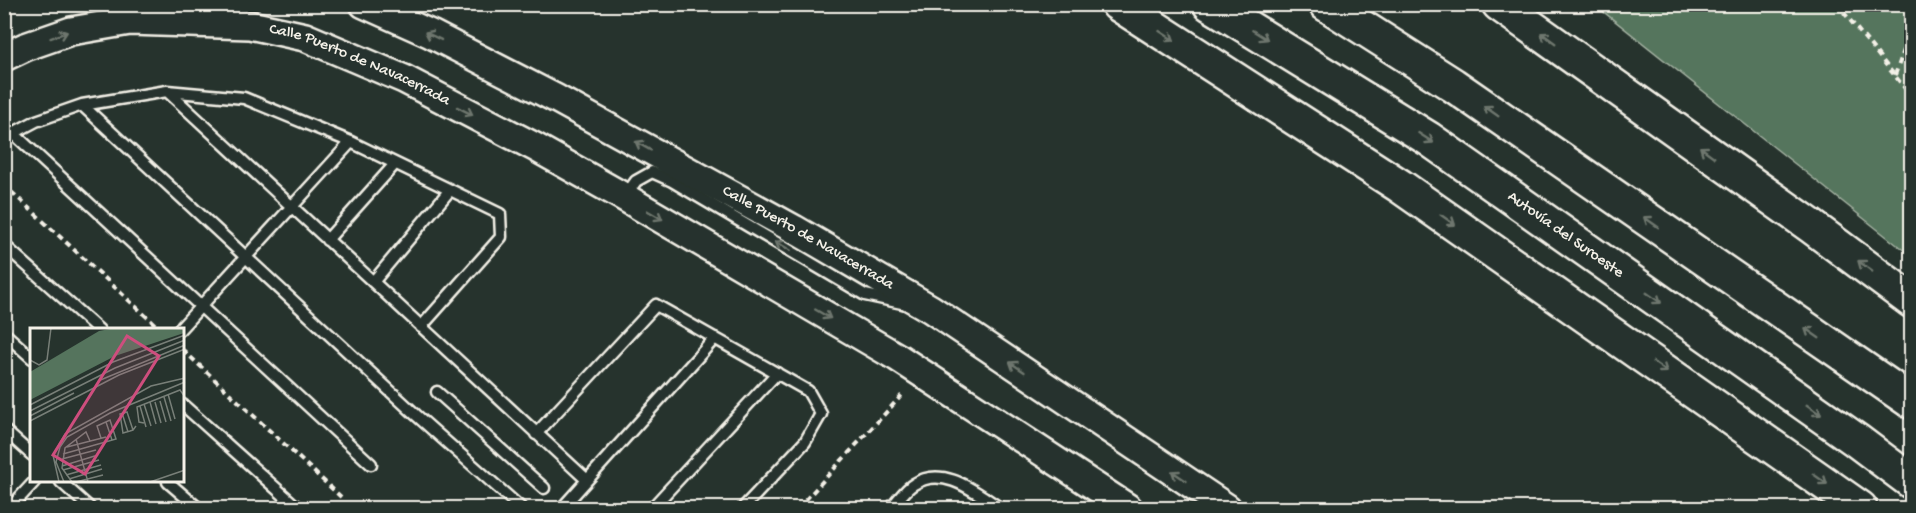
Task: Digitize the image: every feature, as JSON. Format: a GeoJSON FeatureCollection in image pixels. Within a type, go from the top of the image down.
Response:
{"type":"FeatureCollection","features":[{"type":"Feature","properties":{"kind":"highway"},"geometry":{"type":"LineString","coordinates":[[1118,4],[1400,186],[1860,508]]}},
{"type":"Feature","properties":{"kind":"highway","name":"Autovía del Suroeste"},"geometry":{"type":"LineString","coordinates":[[1210,4],[1429,139],[1856,440],[1911,482]]}},
{"type":"Feature","properties":{"kind":"highway"},"geometry":{"type":"LineString","coordinates":[[1326,4],[1453,85],[1911,402]]}},
{"type":"Feature","properties":{"kind":"highway"},"geometry":{"type":"LineString","coordinates":[[1499,4],[1811,226],[1911,301]]}},
{"type":"Feature","properties":{"kind":"street","name":"Calle Puerto de Navacerrada"},"geometry":{"type":"LineString","coordinates":[[364,4],[431,34],[558,99],[794,229],[931,309],[1227,508]]}},
{"type":"Feature","properties":{"kind":"street","name":"Calle Puerto de Navacerrada"},"geometry":{"type":"LineString","coordinates":[[4,57],[71,30],[130,21],[250,25],[305,37],[404,79],[535,147],[624,197],[897,357],[1128,508]]}},
{"type":"Feature","properties":{"kind":"lane"},"geometry":{"type":"LineString","coordinates":[[167,91],[587,480]]}},
{"type":"Feature","properties":{"kind":"lane"},"geometry":{"type":"LineString","coordinates":[[371,464],[9,136],[36,121],[82,105],[167,91],[244,98],[351,142],[500,214],[501,237],[421,327]]}},
{"type":"Feature","properties":{"kind":"lane"},"geometry":{"type":"LineString","coordinates":[[82,105],[416,415],[521,508]]}},
{"type":"Feature","properties":{"kind":"lane"},"geometry":{"type":"LineString","coordinates":[[180,328],[351,142]]}},
{"type":"Feature","properties":{"kind":"lane"},"geometry":{"type":"LineString","coordinates":[[327,240],[395,164]]}},
{"type":"Feature","properties":{"kind":"lane","name":"Calle Puerto de Navacerrada"},"geometry":{"type":"LineString","coordinates":[[624,197],[636,181],[652,172],[682,187],[865,295],[931,309]]}},
{"type":"Feature","properties":{"kind":"lane"},"geometry":{"type":"LineString","coordinates":[[373,282],[450,190]]}},
{"type":"Feature","properties":{"kind":"lane"},"geometry":{"type":"LineString","coordinates":[[4,245],[97,328]]}},
{"type":"Feature","properties":{"kind":"lane"},"geometry":{"type":"LineString","coordinates":[[536,434],[657,305],[808,391],[821,414],[805,442],[743,508]]}},
{"type":"Feature","properties":{"kind":"lane"},"geometry":{"type":"LineString","coordinates":[[4,333],[30,356]]}},
{"type":"Feature","properties":{"kind":"lane"},"geometry":{"type":"LineString","coordinates":[[562,508],[715,338]]}},
{"type":"Feature","properties":{"kind":"lane"},"geometry":{"type":"LineString","coordinates":[[652,508],[777,373]]}},
{"type":"Feature","properties":{"kind":"lane"},"geometry":{"type":"LineString","coordinates":[[437,392],[544,488]]}},
{"type":"Feature","properties":{"kind":"lane"},"geometry":{"type":"LineString","coordinates":[[184,406],[298,508]]}},
{"type":"Feature","properties":{"kind":"lane"},"geometry":{"type":"LineString","coordinates":[[4,430],[30,453]]}},
{"type":"Feature","properties":{"kind":"lane"},"geometry":{"type":"LineString","coordinates":[[891,508],[913,484],[933,478],[958,481],[986,505],[1000,508]]}},
{"type":"Feature","properties":{"kind":"lane"},"geometry":{"type":"LineString","coordinates":[[10,508],[33,483]]}},
{"type":"Feature","properties":{"kind":"lane"},"geometry":{"type":"LineString","coordinates":[[62,483],[90,508]]}},
{"type":"Feature","properties":{"kind":"lane"},"geometry":{"type":"LineString","coordinates":[[169,483],[198,508]]}},
{"type":"Feature","properties":{"kind":"path"},"geometry":{"type":"LineString","coordinates":[[1837,4],[1911,97]]}},
{"type":"Feature","properties":{"kind":"path"},"geometry":{"type":"LineString","coordinates":[[1895,75],[1911,28]]}},
{"type":"Feature","properties":{"kind":"path"},"geometry":{"type":"LineString","coordinates":[[4,185],[159,328]]}},
{"type":"Feature","properties":{"kind":"path"},"geometry":{"type":"LineString","coordinates":[[184,351],[341,497]]}},
{"type":"Feature","properties":{"kind":"path"},"geometry":{"type":"LineString","coordinates":[[798,508],[893,406],[920,372]]}},
{"type":"Feature","properties":{"kind":"green space"},"geometry":{"type":"Polygon","coordinates":[[[1594,5],[1911,5],[1911,256],[1596,6],[1594,5]]]}}]}
